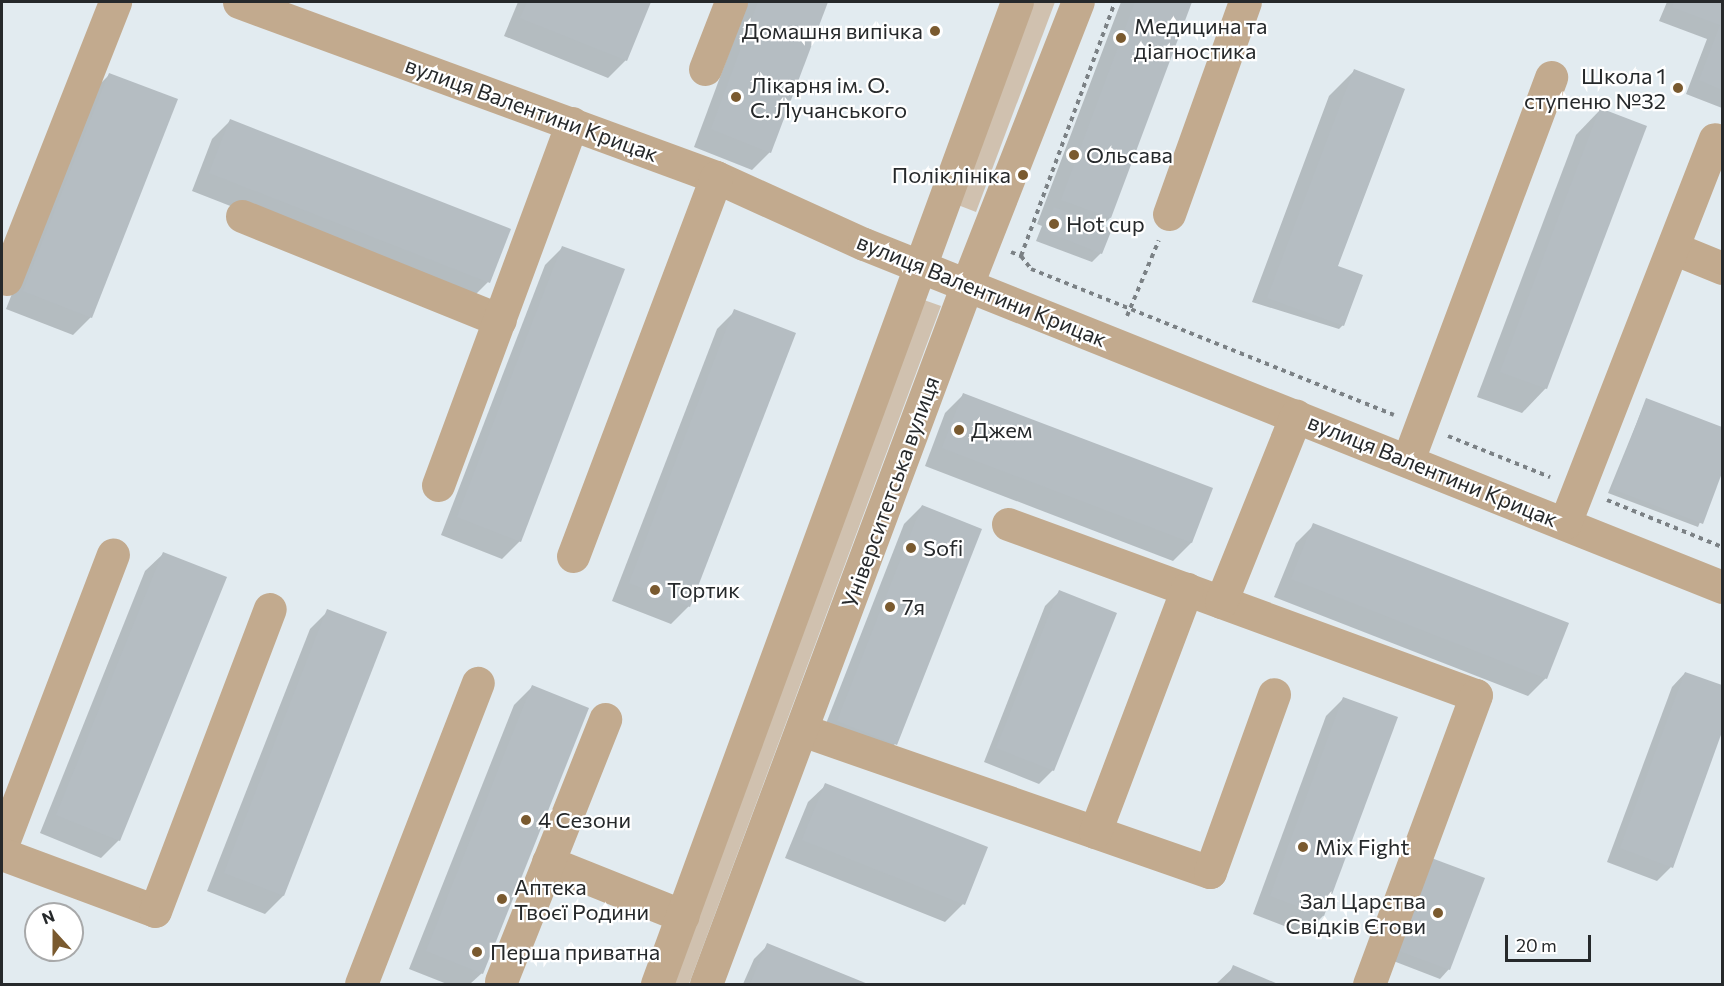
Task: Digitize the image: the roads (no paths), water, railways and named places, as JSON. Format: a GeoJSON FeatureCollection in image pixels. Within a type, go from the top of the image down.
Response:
{"type":"FeatureCollection","features":[{"type":"Feature","properties":{"kind":"street"},"geometry":{"type":"LineString","coordinates":[[6,279],[115,2]]}},
{"type":"Feature","properties":{"kind":"street"},"geometry":{"type":"LineString","coordinates":[[705,69],[731,2]]}},
{"type":"Feature","properties":{"kind":"street"},"geometry":{"type":"LineString","coordinates":[[657,984],[919,263],[1017,2]]}},
{"type":"Feature","properties":{"kind":"street","name":"Університетська вулиця"},"geometry":{"type":"LineString","coordinates":[[706,984],[968,282],[1078,2]]}},
{"type":"Feature","properties":{"kind":"street"},"geometry":{"type":"LineString","coordinates":[[1169,214],[1245,2]]}},
{"type":"Feature","properties":{"kind":"street","name":"вулиця Валентини Крицак"},"geometry":{"type":"LineString","coordinates":[[254,4],[716,177],[864,243],[968,282],[1565,523],[1721,581]]}},
{"type":"Feature","properties":{"kind":"street"},"geometry":{"type":"LineString","coordinates":[[1408,460],[1551,77]]}},
{"type":"Feature","properties":{"kind":"street"},"geometry":{"type":"LineString","coordinates":[[438,485],[572,123]]}},
{"type":"Feature","properties":{"kind":"street"},"geometry":{"type":"LineString","coordinates":[[1565,523],[1715,139]]}},
{"type":"Feature","properties":{"kind":"street"},"geometry":{"type":"LineString","coordinates":[[573,556],[716,177]]}},
{"type":"Feature","properties":{"kind":"street"},"geometry":{"type":"LineString","coordinates":[[242,216],[500,320]]}},
{"type":"Feature","properties":{"kind":"street"},"geometry":{"type":"LineString","coordinates":[[1672,248],[1722,267]]}},
{"type":"Feature","properties":{"kind":"street"},"geometry":{"type":"LineString","coordinates":[[1221,602],[1296,415]]}},
{"type":"Feature","properties":{"kind":"street"},"geometry":{"type":"LineString","coordinates":[[1008,524],[1476,695],[1369,984]]}},
{"type":"Feature","properties":{"kind":"street"},"geometry":{"type":"LineString","coordinates":[[2,844],[113,554]]}},
{"type":"Feature","properties":{"kind":"street"},"geometry":{"type":"LineString","coordinates":[[1095,832],[1187,590]]}},
{"type":"Feature","properties":{"kind":"street"},"geometry":{"type":"LineString","coordinates":[[2,854],[155,911],[270,609]]}},
{"type":"Feature","properties":{"kind":"street"},"geometry":{"type":"LineString","coordinates":[[361,984],[478,683]]}},
{"type":"Feature","properties":{"kind":"street"},"geometry":{"type":"LineString","coordinates":[[802,729],[1210,872],[1274,694]]}},
{"type":"Feature","properties":{"kind":"street"},"geometry":{"type":"LineString","coordinates":[[501,981],[605,719]]}},
{"type":"Feature","properties":{"kind":"street"},"geometry":{"type":"LineString","coordinates":[[548,862],[683,916]]}},
{"type":"Feature","properties":{"kind":"place","name":"Домашня випічка"},"geometry":{"type":"Point","coordinates":[935,31]}},
{"type":"Feature","properties":{"kind":"place","name":"Медицина та діагностика"},"geometry":{"type":"Point","coordinates":[1121,38]}},
{"type":"Feature","properties":{"kind":"place","name":"Школа 1 ступеню №32"},"geometry":{"type":"Point","coordinates":[1678,88]}},
{"type":"Feature","properties":{"kind":"place","name":"Лікарня ім. О. С. Лучанського"},"geometry":{"type":"Point","coordinates":[736,97]}},
{"type":"Feature","properties":{"kind":"place","name":"Ольсава"},"geometry":{"type":"Point","coordinates":[1074,155]}},
{"type":"Feature","properties":{"kind":"place","name":"Поліклініка"},"geometry":{"type":"Point","coordinates":[1023,175]}},
{"type":"Feature","properties":{"kind":"place","name":"Hot cup"},"geometry":{"type":"Point","coordinates":[1054,224]}},
{"type":"Feature","properties":{"kind":"place","name":"Джем"},"geometry":{"type":"Point","coordinates":[959,430]}},
{"type":"Feature","properties":{"kind":"place","name":"Sofi"},"geometry":{"type":"Point","coordinates":[911,548]}},
{"type":"Feature","properties":{"kind":"place","name":"Тортик"},"geometry":{"type":"Point","coordinates":[655,590]}},
{"type":"Feature","properties":{"kind":"place","name":"7я"},"geometry":{"type":"Point","coordinates":[890,607]}},
{"type":"Feature","properties":{"kind":"place","name":"4 Сезони"},"geometry":{"type":"Point","coordinates":[526,820]}},
{"type":"Feature","properties":{"kind":"place","name":"Mix Fight"},"geometry":{"type":"Point","coordinates":[1303,847]}},
{"type":"Feature","properties":{"kind":"place","name":"Аптека Твоєї Родини"},"geometry":{"type":"Point","coordinates":[502,899]}},
{"type":"Feature","properties":{"kind":"place","name":"Зал Царства Свідків Єгови"},"geometry":{"type":"Point","coordinates":[1438,913]}},
{"type":"Feature","properties":{"kind":"place","name":"Перша приватна"},"geometry":{"type":"Point","coordinates":[477,952]}}]}
